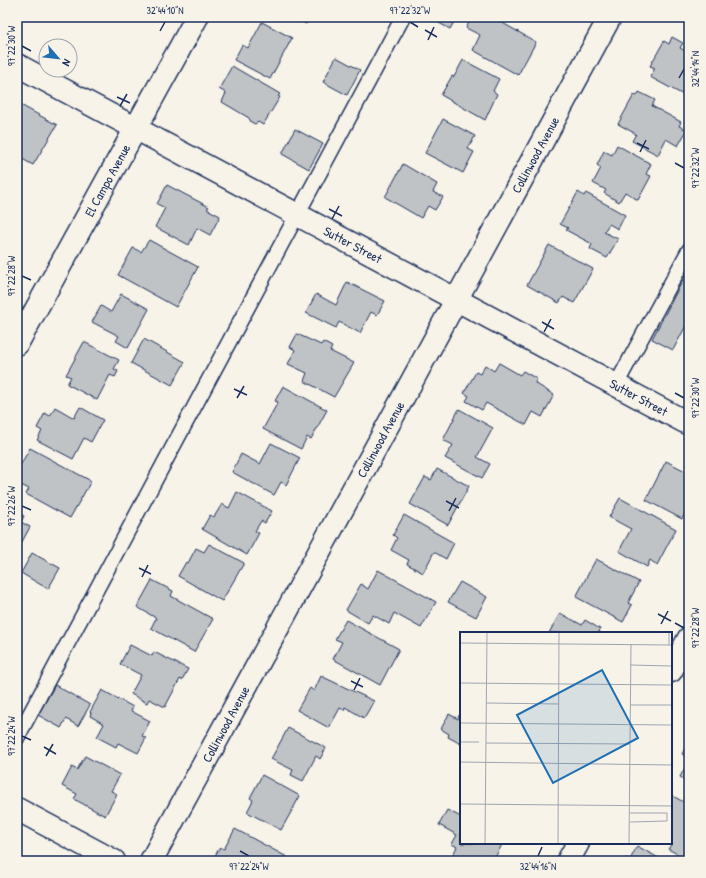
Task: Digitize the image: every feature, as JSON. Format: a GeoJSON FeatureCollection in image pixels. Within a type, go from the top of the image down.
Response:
{"type":"FeatureCollection","features":[{"type":"Feature","properties":{"kind":"street","name":"El Campo Avenue"},"geometry":{"type":"LineString","coordinates":[[17,344],[196,17]]}},
{"type":"Feature","properties":{"kind":"street","name":"Collinwood Avenue"},"geometry":{"type":"LineString","coordinates":[[151,861],[610,17]]}},
{"type":"Feature","properties":{"kind":"street","name":"Sutter Street"},"geometry":{"type":"LineString","coordinates":[[17,65],[689,424]]}},
{"type":"Feature","properties":{"kind":"street"},"geometry":{"type":"LineString","coordinates":[[672,669],[689,638]]}},
{"type":"Feature","properties":{"kind":"street"},"geometry":{"type":"LineString","coordinates":[[17,809],[114,861]]}},
{"type":"Feature","properties":{"kind":"street"},"geometry":{"type":"LineString","coordinates":[[568,861],[577,844]]}},
{"type":"Feature","properties":{"kind":"lane"},"geometry":{"type":"LineString","coordinates":[[17,738],[403,17]]}},
{"type":"Feature","properties":{"kind":"lane"},"geometry":{"type":"LineString","coordinates":[[616,385],[689,250]]}},
{"type":"Feature","properties":{"kind":"building"},"geometry":{"type":"Polygon","coordinates":[[[294,17],[309,17],[306,24],[294,17]]]}},
{"type":"Feature","properties":{"kind":"building"},"geometry":{"type":"Polygon","coordinates":[[[428,17],[454,17],[452,20],[454,22],[450,29],[428,17]]]}},
{"type":"Feature","properties":{"kind":"building"},"geometry":{"type":"Polygon","coordinates":[[[472,17],[492,17],[536,42],[518,75],[473,50],[480,35],[466,28],[472,17]]]}},
{"type":"Feature","properties":{"kind":"building"},"geometry":{"type":"Polygon","coordinates":[[[262,22],[292,38],[270,79],[234,60],[242,45],[248,48],[262,22]]]}},
{"type":"Feature","properties":{"kind":"building"},"geometry":{"type":"Polygon","coordinates":[[[672,37],[683,43],[680,48],[689,53],[689,98],[650,77],[655,68],[650,66],[664,41],[669,44],[672,37]]]}},
{"type":"Feature","properties":{"kind":"building"},"geometry":{"type":"Polygon","coordinates":[[[336,57],[360,70],[347,95],[323,82],[336,57]]]}},
{"type":"Feature","properties":{"kind":"building"},"geometry":{"type":"Polygon","coordinates":[[[463,60],[499,79],[493,91],[497,94],[485,120],[441,95],[452,76],[454,77],[463,60]]]}},
{"type":"Feature","properties":{"kind":"building"},"geometry":{"type":"Polygon","coordinates":[[[232,66],[280,94],[278,96],[280,97],[263,125],[258,122],[255,124],[251,122],[249,118],[222,102],[226,93],[219,89],[232,66]]]}},
{"type":"Feature","properties":{"kind":"building"},"geometry":{"type":"Polygon","coordinates":[[[639,92],[655,100],[652,106],[681,122],[679,126],[687,130],[678,146],[666,139],[658,155],[632,141],[636,134],[618,124],[634,95],[637,96],[639,92]]]}},
{"type":"Feature","properties":{"kind":"building"},"geometry":{"type":"Polygon","coordinates":[[[17,103],[57,125],[33,165],[17,156],[17,103]]]}},
{"type":"Feature","properties":{"kind":"building"},"geometry":{"type":"Polygon","coordinates":[[[443,119],[475,136],[468,149],[474,152],[463,173],[425,153],[443,119]]]}},
{"type":"Feature","properties":{"kind":"building"},"geometry":{"type":"Polygon","coordinates":[[[295,129],[323,144],[309,169],[282,154],[295,129]]]}},
{"type":"Feature","properties":{"kind":"building"},"geometry":{"type":"Polygon","coordinates":[[[617,145],[651,164],[646,174],[651,176],[638,200],[625,192],[619,202],[604,193],[606,190],[593,183],[601,168],[597,165],[604,151],[612,155],[617,145]]]}},
{"type":"Feature","properties":{"kind":"building"},"geometry":{"type":"Polygon","coordinates":[[[403,164],[437,184],[433,192],[443,197],[435,210],[428,206],[421,218],[385,197],[403,164]]]}},
{"type":"Feature","properties":{"kind":"building"},"geometry":{"type":"Polygon","coordinates":[[[17,174],[21,176],[17,183],[17,174]]]}},
{"type":"Feature","properties":{"kind":"building"},"geometry":{"type":"Polygon","coordinates":[[[167,185],[209,207],[207,209],[220,216],[210,235],[197,228],[189,245],[155,227],[165,208],[157,204],[167,185]]]}},
{"type":"Feature","properties":{"kind":"building"},"geometry":{"type":"Polygon","coordinates":[[[578,192],[584,196],[586,193],[625,215],[618,229],[609,224],[604,232],[618,239],[607,258],[590,249],[592,244],[566,230],[568,228],[560,224],[578,192]]]}},
{"type":"Feature","properties":{"kind":"building"},"geometry":{"type":"Polygon","coordinates":[[[149,240],[198,267],[176,307],[118,275],[133,248],[141,252],[149,240]]]}},
{"type":"Feature","properties":{"kind":"building"},"geometry":{"type":"Polygon","coordinates":[[[549,245],[593,269],[574,303],[563,297],[559,303],[527,285],[549,245]]]}},
{"type":"Feature","properties":{"kind":"building"},"geometry":{"type":"Polygon","coordinates":[[[686,274],[689,276],[689,320],[673,350],[652,339],[686,274]]]}},
{"type":"Feature","properties":{"kind":"building"},"geometry":{"type":"Polygon","coordinates":[[[347,282],[385,301],[377,315],[371,312],[360,333],[339,322],[336,328],[306,313],[316,294],[336,305],[347,282]]]}},
{"type":"Feature","properties":{"kind":"building"},"geometry":{"type":"Polygon","coordinates":[[[121,294],[149,309],[128,348],[116,341],[119,336],[92,322],[101,306],[111,312],[121,294]]]}},
{"type":"Feature","properties":{"kind":"building"},"geometry":{"type":"Polygon","coordinates":[[[297,334],[321,345],[323,342],[332,347],[330,351],[354,363],[334,397],[304,381],[307,373],[288,364],[295,350],[290,347],[297,334]]]}},
{"type":"Feature","properties":{"kind":"building"},"geometry":{"type":"Polygon","coordinates":[[[144,339],[185,362],[172,385],[131,363],[144,339]]]}},
{"type":"Feature","properties":{"kind":"building"},"geometry":{"type":"Polygon","coordinates":[[[84,342],[119,360],[114,369],[118,371],[115,377],[110,375],[97,400],[67,384],[71,377],[66,375],[84,342]]]}},
{"type":"Feature","properties":{"kind":"building"},"geometry":{"type":"Polygon","coordinates":[[[499,363],[520,375],[523,371],[537,379],[535,383],[554,395],[542,417],[533,412],[526,425],[486,403],[482,410],[466,401],[469,396],[464,393],[476,372],[480,374],[485,365],[494,371],[499,363]]]}},
{"type":"Feature","properties":{"kind":"building"},"geometry":{"type":"Polygon","coordinates":[[[283,386],[327,410],[311,439],[307,437],[301,449],[263,429],[278,402],[275,401],[283,386]]]}},
{"type":"Feature","properties":{"kind":"building"},"geometry":{"type":"Polygon","coordinates":[[[55,407],[74,418],[80,407],[103,420],[91,442],[84,438],[73,459],[37,440],[42,431],[37,428],[45,413],[50,416],[55,407]]]}},
{"type":"Feature","properties":{"kind":"building"},"geometry":{"type":"Polygon","coordinates":[[[459,409],[493,428],[477,457],[490,464],[482,478],[445,458],[453,445],[443,440],[459,409]]]}},
{"type":"Feature","properties":{"kind":"building"},"geometry":{"type":"Polygon","coordinates":[[[271,443],[300,458],[286,485],[281,482],[274,495],[232,472],[241,454],[260,464],[271,443]]]}},
{"type":"Feature","properties":{"kind":"building"},"geometry":{"type":"Polygon","coordinates":[[[30,448],[91,481],[70,518],[26,494],[29,489],[17,483],[17,471],[30,448]]]}},
{"type":"Feature","properties":{"kind":"building"},"geometry":{"type":"Polygon","coordinates":[[[666,461],[689,473],[689,505],[682,519],[646,500],[666,461]]]}},
{"type":"Feature","properties":{"kind":"building"},"geometry":{"type":"Polygon","coordinates":[[[437,469],[469,486],[448,525],[410,504],[425,477],[431,480],[437,469]]]}},
{"type":"Feature","properties":{"kind":"building"},"geometry":{"type":"Polygon","coordinates":[[[237,492],[272,511],[265,523],[261,521],[255,531],[259,533],[247,555],[202,529],[210,515],[214,517],[222,504],[229,508],[237,492]]]}},
{"type":"Feature","properties":{"kind":"building"},"geometry":{"type":"Polygon","coordinates":[[[620,498],[676,529],[657,565],[650,560],[647,567],[619,551],[631,529],[609,517],[620,498]]]}},
{"type":"Feature","properties":{"kind":"building"},"geometry":{"type":"Polygon","coordinates":[[[17,512],[24,516],[21,522],[30,527],[17,551],[17,512]]]}},
{"type":"Feature","properties":{"kind":"building"},"geometry":{"type":"Polygon","coordinates":[[[404,515],[454,543],[446,559],[434,552],[423,573],[407,564],[409,560],[391,550],[397,538],[393,535],[404,515]]]}},
{"type":"Feature","properties":{"kind":"building"},"geometry":{"type":"Polygon","coordinates":[[[209,544],[244,563],[222,601],[178,576],[186,562],[188,563],[196,548],[204,552],[209,544]]]}},
{"type":"Feature","properties":{"kind":"building"},"geometry":{"type":"Polygon","coordinates":[[[32,553],[60,568],[48,589],[21,573],[32,553]]]}},
{"type":"Feature","properties":{"kind":"building"},"geometry":{"type":"Polygon","coordinates":[[[596,559],[639,582],[628,603],[632,605],[623,622],[576,597],[596,559]]]}},
{"type":"Feature","properties":{"kind":"building"},"geometry":{"type":"Polygon","coordinates":[[[378,570],[436,602],[421,628],[394,613],[389,624],[373,615],[368,623],[346,610],[361,584],[368,589],[378,570]]]}},
{"type":"Feature","properties":{"kind":"building"},"geometry":{"type":"Polygon","coordinates":[[[152,580],[173,591],[171,596],[213,619],[194,652],[151,628],[156,618],[137,607],[152,580]]]}},
{"type":"Feature","properties":{"kind":"building"},"geometry":{"type":"Polygon","coordinates":[[[460,582],[487,597],[476,617],[448,602],[460,582]]]}},
{"type":"Feature","properties":{"kind":"building"},"geometry":{"type":"Polygon","coordinates":[[[560,613],[582,625],[585,620],[600,629],[599,632],[550,632],[560,613]]]}},
{"type":"Feature","properties":{"kind":"building"},"geometry":{"type":"Polygon","coordinates":[[[346,620],[399,649],[380,685],[333,659],[342,642],[335,639],[346,620]]]}},
{"type":"Feature","properties":{"kind":"building"},"geometry":{"type":"Polygon","coordinates":[[[130,645],[152,656],[154,652],[188,669],[182,680],[180,679],[165,707],[149,699],[147,703],[131,694],[141,675],[120,664],[130,645]]]}},
{"type":"Feature","properties":{"kind":"building"},"geometry":{"type":"Polygon","coordinates":[[[321,676],[374,701],[364,718],[345,707],[344,710],[340,708],[329,728],[297,710],[310,688],[314,691],[321,676]]]}},
{"type":"Feature","properties":{"kind":"building"},"geometry":{"type":"Polygon","coordinates":[[[55,685],[90,705],[78,726],[66,719],[61,728],[38,715],[55,685]]]}},
{"type":"Feature","properties":{"kind":"building"},"geometry":{"type":"Polygon","coordinates":[[[102,690],[133,707],[131,711],[150,721],[142,736],[146,738],[138,753],[118,743],[116,747],[97,737],[104,724],[90,716],[90,712],[102,690]]]}},
{"type":"Feature","properties":{"kind":"building"},"geometry":{"type":"Polygon","coordinates":[[[449,714],[458,719],[460,716],[460,743],[448,737],[449,734],[441,729],[449,714]]]}},
{"type":"Feature","properties":{"kind":"building"},"geometry":{"type":"Polygon","coordinates":[[[288,728],[326,748],[320,759],[316,756],[303,781],[291,775],[293,770],[271,759],[288,728]]]}},
{"type":"Feature","properties":{"kind":"building"},"geometry":{"type":"Polygon","coordinates":[[[689,741],[689,758],[682,754],[689,741]]]}},
{"type":"Feature","properties":{"kind":"building"},"geometry":{"type":"Polygon","coordinates":[[[85,756],[120,775],[111,791],[117,794],[105,816],[74,799],[77,794],[62,786],[72,767],[77,770],[85,756]]]}},
{"type":"Feature","properties":{"kind":"building"},"geometry":{"type":"Polygon","coordinates":[[[689,760],[689,782],[680,777],[689,760]]]}},
{"type":"Feature","properties":{"kind":"building"},"geometry":{"type":"Polygon","coordinates":[[[262,775],[300,796],[281,830],[247,812],[253,800],[250,798],[262,775]]]}},
{"type":"Feature","properties":{"kind":"building"},"geometry":{"type":"Polygon","coordinates":[[[672,796],[689,805],[689,846],[683,857],[668,849],[671,845],[670,844],[672,844],[672,796]]]}},
{"type":"Feature","properties":{"kind":"building"},"geometry":{"type":"Polygon","coordinates":[[[447,810],[460,816],[460,844],[502,844],[493,861],[461,861],[452,856],[457,847],[452,844],[457,835],[439,825],[447,810]]]}},
{"type":"Feature","properties":{"kind":"building"},"geometry":{"type":"Polygon","coordinates":[[[235,829],[287,857],[284,861],[212,861],[220,847],[224,849],[235,829]]]}},
{"type":"Feature","properties":{"kind":"building"},"geometry":{"type":"Polygon","coordinates":[[[637,846],[664,861],[624,861],[626,858],[630,860],[637,846]]]}}]}
